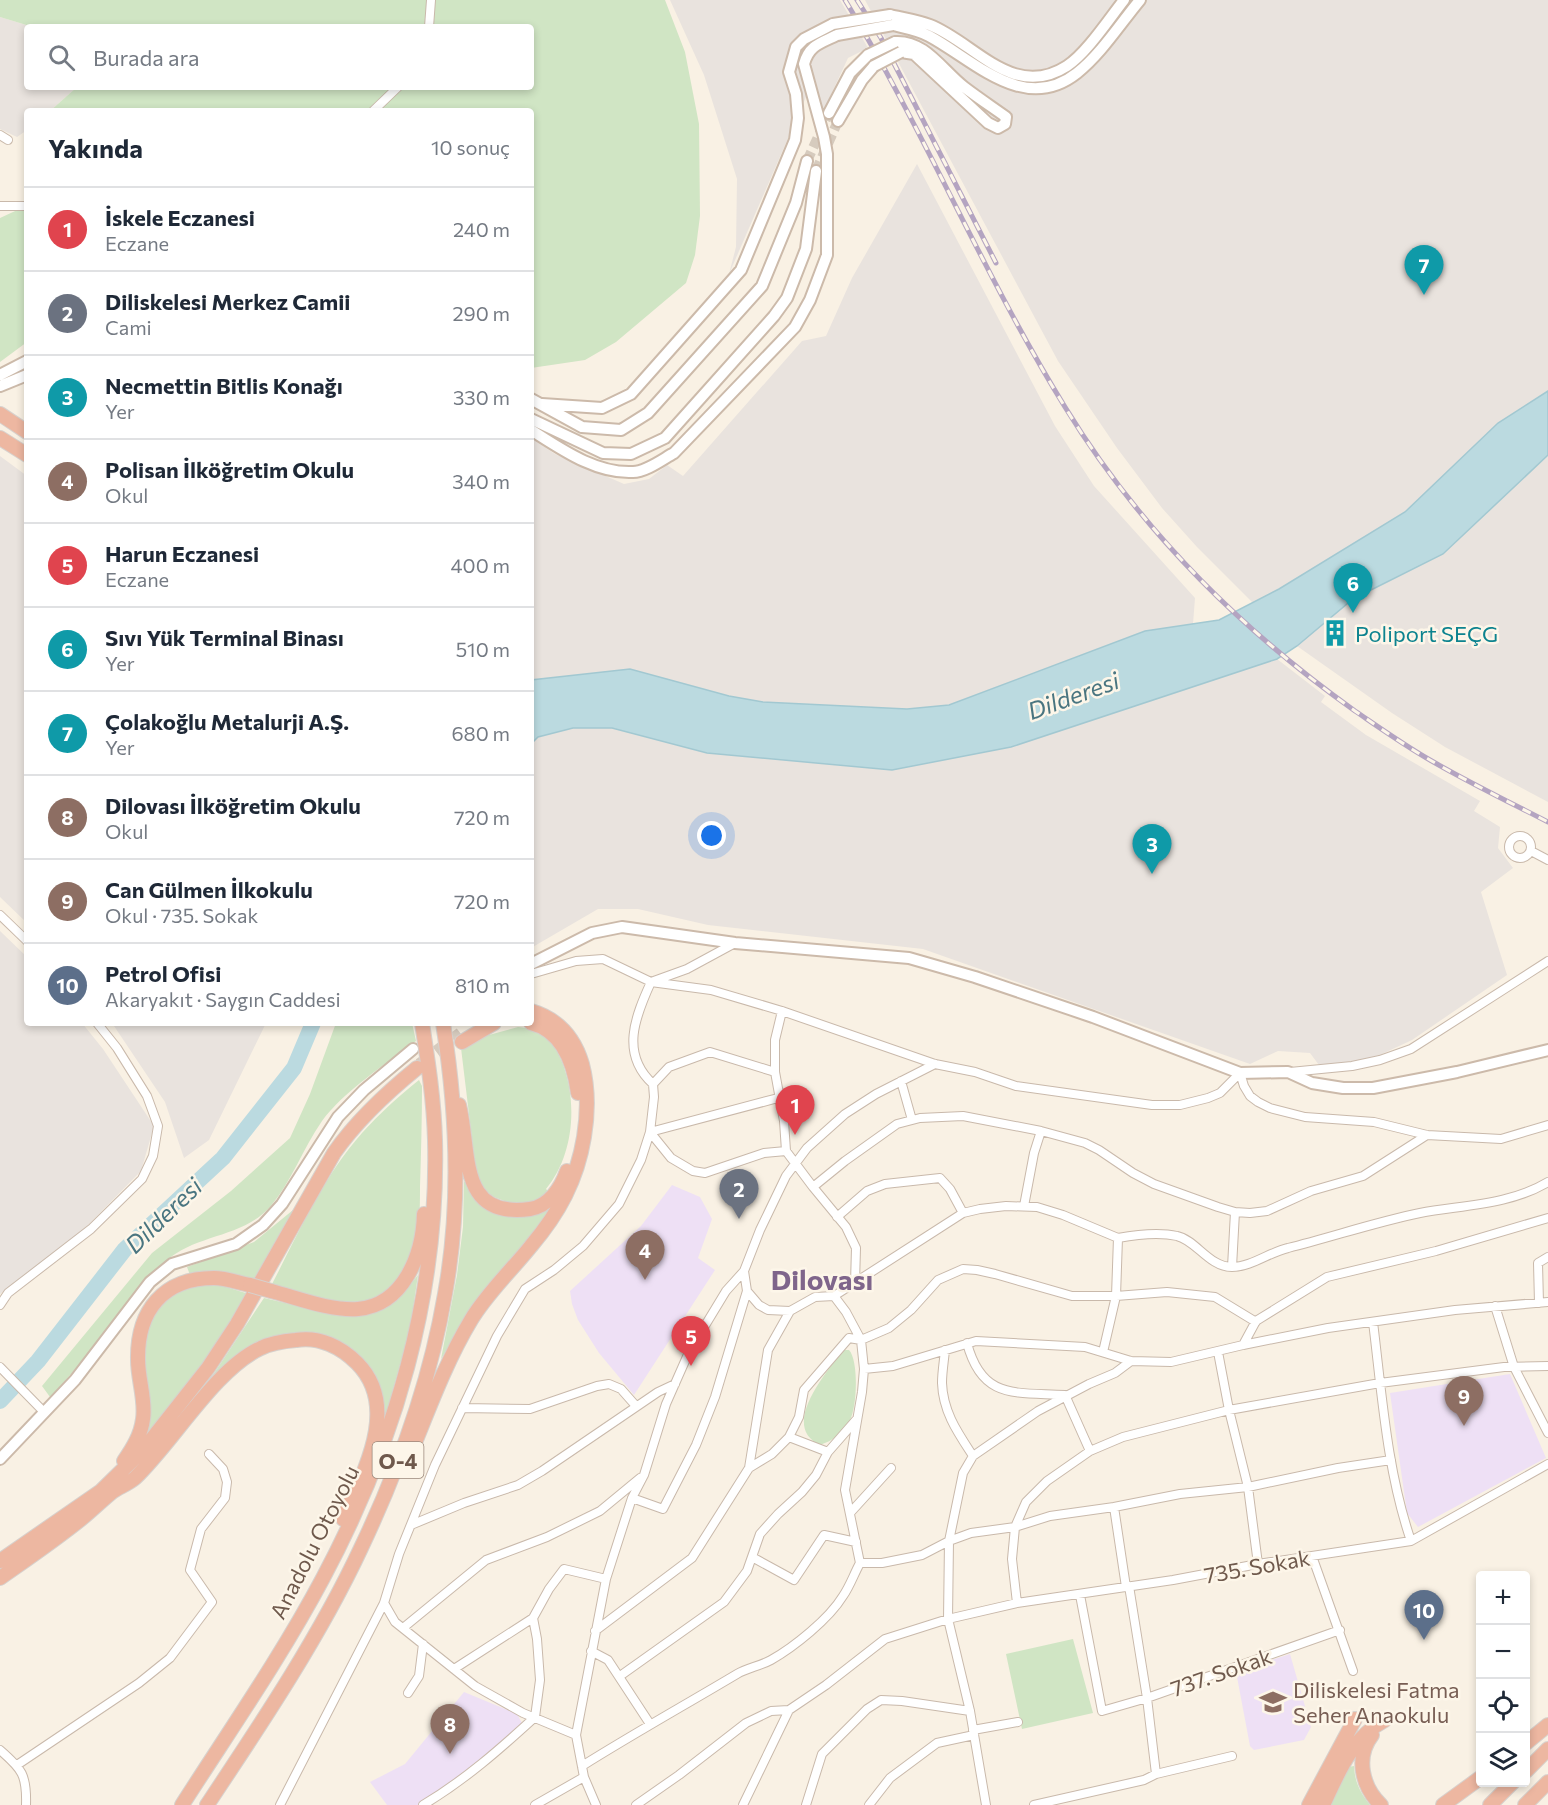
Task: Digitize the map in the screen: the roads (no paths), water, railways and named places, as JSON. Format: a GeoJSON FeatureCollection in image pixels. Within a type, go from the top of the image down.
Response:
{"type":"FeatureCollection","features":[{"type":"Feature","properties":{"kind":"highway"},"geometry":{"type":"LineString","coordinates":[[0,414],[24,430]]}},
{"type":"Feature","properties":{"kind":"highway"},"geometry":{"type":"LineString","coordinates":[[0,438],[24,453]]}},
{"type":"Feature","properties":{"kind":"highway"},"geometry":{"type":"LineString","coordinates":[[378,1510],[408,1458],[454,1350],[472,1318],[497,1284],[532,1246],[556,1214],[573,1181],[586,1126],[587,1102],[583,1070],[577,1048],[563,1028],[549,1017],[534,1012]]}},
{"type":"Feature","properties":{"kind":"highway"},"geometry":{"type":"LineString","coordinates":[[451,1071],[464,1126],[467,1163],[472,1182],[482,1196],[497,1207],[518,1210],[535,1208],[544,1203],[553,1196],[565,1177],[574,1149],[578,1120],[578,1091],[572,1062],[562,1043],[550,1032],[534,1024]]}},
{"type":"Feature","properties":{"kind":"highway","name":"Anadolu Otoyolu"},"geometry":{"type":"LineString","coordinates":[[182,1805],[289,1638],[324,1578],[361,1503],[405,1382],[416,1335],[432,1236],[435,1140],[422,1075],[422,1026]]}},
{"type":"Feature","properties":{"kind":"highway","name":"Anadolu Otoyolu"},"geometry":{"type":"LineString","coordinates":[[207,1805],[307,1647],[347,1576],[378,1510],[411,1425],[431,1359],[446,1293],[453,1223],[456,1153],[451,1071],[444,1026]]}},
{"type":"Feature","properties":{"kind":"highway"},"geometry":{"type":"LineString","coordinates":[[474,1026],[462,1038],[488,1026]]}},
{"type":"Feature","properties":{"kind":"highway"},"geometry":{"type":"LineString","coordinates":[[107,1491],[138,1440],[141,1429],[143,1418],[138,1362],[139,1333],[148,1311],[159,1297],[174,1286],[194,1279],[216,1278],[336,1307],[357,1309],[375,1305],[403,1283],[419,1252],[424,1227],[422,1075]]}},
{"type":"Feature","properties":{"kind":"highway"},"geometry":{"type":"LineString","coordinates":[[0,1578],[81,1519],[144,1449],[207,1368],[237,1324],[334,1154],[349,1132],[371,1107],[422,1075]]}},
{"type":"Feature","properties":{"kind":"highway"},"geometry":{"type":"LineString","coordinates":[[0,1561],[107,1491],[134,1479],[221,1378],[243,1359],[261,1348],[303,1339],[333,1345],[347,1353],[370,1382],[378,1405],[378,1423],[374,1444],[332,1545],[324,1578]]}},
{"type":"Feature","properties":{"kind":"highway"},"geometry":{"type":"LineString","coordinates":[[1309,1805],[1355,1719]]}},
{"type":"Feature","properties":{"kind":"highway"},"geometry":{"type":"LineString","coordinates":[[1323,1805],[1353,1748],[1366,1732],[1385,1720],[1366,1742],[1362,1754],[1365,1782],[1372,1796],[1381,1805]]}},
{"type":"Feature","properties":{"kind":"highway"},"geometry":{"type":"LineString","coordinates":[[1530,1740],[1548,1725]]}},
{"type":"Feature","properties":{"kind":"highway"},"geometry":{"type":"LineString","coordinates":[[1530,1767],[1548,1749]]}},
{"type":"Feature","properties":{"kind":"highway"},"geometry":{"type":"LineString","coordinates":[[1443,1805],[1476,1781]]}},
{"type":"Feature","properties":{"kind":"highway"},"geometry":{"type":"LineString","coordinates":[[1525,1805],[1548,1782]]}},
{"type":"Feature","properties":{"kind":"highway"},"geometry":{"type":"LineString","coordinates":[[1490,1805],[1509,1787]]}},
{"type":"Feature","properties":{"kind":"main road"},"geometry":{"type":"LineString","coordinates":[[542,404],[602,408],[632,394],[741,270],[795,140],[798,118],[796,94],[789,72],[796,47],[804,39],[890,15],[931,26],[1006,72],[1028,76],[1049,75],[1067,66],[1080,55],[1124,0]]}},
{"type":"Feature","properties":{"kind":"main road"},"geometry":{"type":"LineString","coordinates":[[534,432],[562,449],[602,468],[634,472],[654,464],[674,453],[795,327],[810,300],[827,255],[827,154],[804,64],[807,53],[835,29],[893,25],[927,34],[999,81],[1034,89],[1056,86],[1075,75],[1089,63],[1140,0]]}},
{"type":"Feature","properties":{"kind":"main road"},"geometry":{"type":"LineString","coordinates":[[829,113],[850,73],[867,55],[898,47],[914,54],[988,123],[998,128],[1005,124],[1006,117],[962,86],[921,48],[903,42],[898,47],[874,66],[862,80],[838,121]]}},
{"type":"Feature","properties":{"kind":"main road"},"geometry":{"type":"LineString","coordinates":[[534,400],[582,427],[621,430],[648,413],[762,286],[796,203],[807,161]]}},
{"type":"Feature","properties":{"kind":"main road"},"geometry":{"type":"LineString","coordinates":[[534,420],[603,453],[631,454],[665,438],[774,316],[787,298],[806,249],[816,171]]}},
{"type":"Feature","properties":{"kind":"main road"},"geometry":{"type":"LineString","coordinates":[[0,375],[24,363]]}},
{"type":"Feature","properties":{"kind":"main road"},"geometry":{"type":"LineString","coordinates":[[0,386],[24,376]]}},
{"type":"Feature","properties":{"kind":"main road"},"geometry":{"type":"LineString","coordinates":[[534,962],[592,933],[622,927],[735,943],[909,958],[975,976],[1082,1013],[1240,1073],[1288,1072],[1312,1083],[1343,1088],[1373,1088],[1457,1072],[1548,1050]]}},
{"type":"Feature","properties":{"kind":"main road"},"geometry":{"type":"LineString","coordinates":[[0,1459],[41,1408],[75,1380],[150,1282],[172,1264],[236,1244],[263,1225],[282,1204],[338,1117],[364,1090],[413,1049]]}},
{"type":"Feature","properties":{"kind":"street"},"geometry":{"type":"LineString","coordinates":[[429,24],[431,0]]}},
{"type":"Feature","properties":{"kind":"street"},"geometry":{"type":"LineString","coordinates":[[377,108],[395,90]]}},
{"type":"Feature","properties":{"kind":"street"},"geometry":{"type":"LineString","coordinates":[[0,135],[8,140]]}},
{"type":"Feature","properties":{"kind":"street"},"geometry":{"type":"LineString","coordinates":[[0,206],[24,206]]}},
{"type":"Feature","properties":{"kind":"street"},"geometry":{"type":"LineString","coordinates":[[1531,851],[1548,860]]}},
{"type":"Feature","properties":{"kind":"street"},"geometry":{"type":"LineString","coordinates":[[0,915],[24,938]]}},
{"type":"Feature","properties":{"kind":"street"},"geometry":{"type":"LineString","coordinates":[[280,1805],[384,1603],[399,1554],[435,1465],[496,1336],[525,1289],[584,1246],[619,1204],[641,1160],[650,1132],[654,1097],[653,1084],[636,1062],[633,1042],[635,1024],[651,982],[687,969],[735,943]]}},
{"type":"Feature","properties":{"kind":"street"},"geometry":{"type":"LineString","coordinates":[[534,973],[576,961],[603,958],[651,982],[711,990],[782,1011],[935,1064],[975,1072],[1016,1086],[1152,1105],[1179,1105],[1220,1093],[1240,1073],[1250,1096],[1270,1108],[1305,1117],[1374,1122],[1427,1135],[1501,1139],[1548,1125]]}},
{"type":"Feature","properties":{"kind":"street"},"geometry":{"type":"LineString","coordinates":[[1288,1072],[1370,1062],[1411,1049],[1548,961]]}},
{"type":"Feature","properties":{"kind":"street"},"geometry":{"type":"LineString","coordinates":[[782,1011],[775,1040],[775,1072],[784,1121],[786,1151],[846,1227],[856,1248],[855,1283]]}},
{"type":"Feature","properties":{"kind":"street"},"geometry":{"type":"LineString","coordinates":[[0,1300],[91,1229],[142,1179],[153,1156],[158,1126],[147,1095],[117,1048],[99,1026]]}},
{"type":"Feature","properties":{"kind":"street"},"geometry":{"type":"LineString","coordinates":[[653,1084],[669,1067],[710,1052],[775,1072]]}},
{"type":"Feature","properties":{"kind":"street"},"geometry":{"type":"LineString","coordinates":[[596,1805],[584,1777],[576,1735],[595,1631],[606,1579],[632,1498],[644,1475],[666,1404],[689,1352],[726,1291],[744,1271],[760,1230],[786,1176],[807,1148],[845,1114],[876,1094],[935,1064]]}},
{"type":"Feature","properties":{"kind":"street"},"geometry":{"type":"LineString","coordinates":[[901,1081],[912,1120]]}},
{"type":"Feature","properties":{"kind":"street"},"geometry":{"type":"LineString","coordinates":[[650,1132],[778,1098]]}},
{"type":"Feature","properties":{"kind":"street"},"geometry":{"type":"LineString","coordinates":[[813,1187],[897,1124],[920,1118],[963,1116],[1041,1131],[1085,1143],[1154,1184],[1235,1212],[1267,1211],[1311,1191],[1363,1176],[1427,1135]]}},
{"type":"Feature","properties":{"kind":"street"},"geometry":{"type":"LineString","coordinates":[[1024,1206],[1034,1153],[1041,1131]]}},
{"type":"Feature","properties":{"kind":"street"},"geometry":{"type":"LineString","coordinates":[[650,1132],[671,1158],[693,1171],[705,1173],[764,1153],[786,1151]]}},
{"type":"Feature","properties":{"kind":"street"},"geometry":{"type":"LineString","coordinates":[[837,1217],[867,1191],[885,1184],[940,1178],[950,1189],[963,1213]]}},
{"type":"Feature","properties":{"kind":"street"},"geometry":{"type":"LineString","coordinates":[[595,1631],[692,1558],[749,1468],[768,1350],[790,1311],[815,1297],[834,1296],[963,1213],[1006,1206],[1036,1207],[1063,1215],[1118,1238],[1179,1236],[1216,1263],[1232,1267],[1250,1263],[1273,1252],[1418,1214],[1509,1199],[1532,1191],[1548,1182]]}},
{"type":"Feature","properties":{"kind":"street"},"geometry":{"type":"LineString","coordinates":[[1232,1267],[1235,1212]]}},
{"type":"Feature","properties":{"kind":"street"},"geometry":{"type":"LineString","coordinates":[[1244,1345],[1256,1322],[1326,1277],[1436,1251],[1548,1218]]}},
{"type":"Feature","properties":{"kind":"street"},"geometry":{"type":"LineString","coordinates":[[1102,1352],[1116,1296],[1118,1238]]}},
{"type":"Feature","properties":{"kind":"street"},"geometry":{"type":"LineString","coordinates":[[1539,1303],[1538,1263],[1548,1257]]}},
{"type":"Feature","properties":{"kind":"street"},"geometry":{"type":"LineString","coordinates":[[749,1468],[772,1454],[789,1437],[799,1417],[804,1390],[849,1338],[861,1340],[890,1328],[911,1310],[938,1280],[963,1269],[995,1274],[1072,1296],[1116,1296],[1167,1292],[1215,1298],[1256,1322]]}},
{"type":"Feature","properties":{"kind":"street"},"geometry":{"type":"LineString","coordinates":[[632,1498],[663,1509],[696,1445],[715,1396],[747,1291],[744,1271]]}},
{"type":"Feature","properties":{"kind":"street"},"geometry":{"type":"LineString","coordinates":[[747,1291],[759,1305],[768,1310],[790,1311]]}},
{"type":"Feature","properties":{"kind":"street"},"geometry":{"type":"LineString","coordinates":[[0,1305],[8,1293]]}},
{"type":"Feature","properties":{"kind":"street"},"geometry":{"type":"LineString","coordinates":[[582,1766],[739,1672],[770,1661],[797,1642],[843,1597],[860,1563],[845,1490],[864,1369],[861,1340],[846,1312],[834,1296]]}},
{"type":"Feature","properties":{"kind":"street"},"geometry":{"type":"LineString","coordinates":[[864,1369],[893,1366],[967,1343],[1003,1342],[1085,1347],[1131,1361],[1171,1362],[1244,1345],[1372,1322],[1495,1306],[1548,1302]]}},
{"type":"Feature","properties":{"kind":"street"},"geometry":{"type":"LineString","coordinates":[[1495,1306],[1514,1367],[1548,1432]]}},
{"type":"Feature","properties":{"kind":"street"},"geometry":{"type":"LineString","coordinates":[[1372,1322],[1391,1460],[1402,1516],[1411,1541]]}},
{"type":"Feature","properties":{"kind":"street"},"geometry":{"type":"LineString","coordinates":[[967,1343],[980,1374],[991,1384],[1014,1392],[1065,1395]]}},
{"type":"Feature","properties":{"kind":"street"},"geometry":{"type":"LineString","coordinates":[[945,1350],[942,1384],[945,1406],[952,1423],[973,1456]]}},
{"type":"Feature","properties":{"kind":"street"},"geometry":{"type":"LineString","coordinates":[[1218,1352],[1229,1410],[1248,1487],[1258,1564]]}},
{"type":"Feature","properties":{"kind":"street"},"geometry":{"type":"LineString","coordinates":[[986,1805],[970,1711],[948,1619],[949,1541],[963,1473],[973,1456],[1038,1411],[1065,1395],[1115,1373],[1131,1361]]}},
{"type":"Feature","properties":{"kind":"street"},"geometry":{"type":"LineString","coordinates":[[1017,1603],[1012,1559],[1015,1527],[1026,1502],[1047,1480],[1090,1451],[1123,1437],[1229,1410],[1380,1383],[1504,1367],[1548,1366]]}},
{"type":"Feature","properties":{"kind":"street"},"geometry":{"type":"LineString","coordinates":[[0,1367],[41,1408]]}},
{"type":"Feature","properties":{"kind":"street"},"geometry":{"type":"LineString","coordinates":[[462,1408],[530,1408],[609,1384],[621,1389],[636,1406]]}},
{"type":"Feature","properties":{"kind":"street"},"geometry":{"type":"LineString","coordinates":[[411,1525],[464,1503],[518,1485],[636,1406],[675,1384]]}},
{"type":"Feature","properties":{"kind":"street"},"geometry":{"type":"LineString","coordinates":[[1065,1395],[1090,1451]]}},
{"type":"Feature","properties":{"kind":"street"},"geometry":{"type":"LineString","coordinates":[[620,1676],[724,1602],[747,1571],[760,1534],[816,1475],[828,1452],[856,1420]]}},
{"type":"Feature","properties":{"kind":"street"},"geometry":{"type":"LineString","coordinates":[[789,1437],[828,1452]]}},
{"type":"Feature","properties":{"kind":"street"},"geometry":{"type":"LineString","coordinates":[[17,1765],[139,1683],[170,1659],[212,1602],[190,1570],[201,1529],[225,1498],[227,1482],[223,1468],[209,1454]]}},
{"type":"Feature","properties":{"kind":"street"},"geometry":{"type":"LineString","coordinates":[[860,1563],[882,1563],[922,1555],[971,1533],[1015,1527],[1050,1516],[1114,1507],[1180,1494],[1248,1487],[1338,1468],[1391,1460]]}},
{"type":"Feature","properties":{"kind":"street","name":"735. Sokak"},"geometry":{"type":"LineString","coordinates":[[789,1710],[826,1685],[885,1639],[948,1619],[1017,1603],[1080,1595],[1258,1564],[1411,1541],[1548,1464]]}},
{"type":"Feature","properties":{"kind":"street"},"geometry":{"type":"LineString","coordinates":[[850,1513],[891,1468]]}},
{"type":"Feature","properties":{"kind":"street"},"geometry":{"type":"LineString","coordinates":[[403,1628],[486,1560],[547,1537],[600,1511],[644,1475]]}},
{"type":"Feature","properties":{"kind":"street"},"geometry":{"type":"LineString","coordinates":[[1114,1507],[1147,1698],[1156,1774]]}},
{"type":"Feature","properties":{"kind":"street"},"geometry":{"type":"LineString","coordinates":[[752,1557],[794,1580],[824,1535],[856,1542]]}},
{"type":"Feature","properties":{"kind":"street"},"geometry":{"type":"LineString","coordinates":[[1312,1556],[1353,1671]]}},
{"type":"Feature","properties":{"kind":"street"},"geometry":{"type":"LineString","coordinates":[[454,1669],[532,1618],[564,1569],[606,1579]]}},
{"type":"Feature","properties":{"kind":"street","name":"737. Sokak"},"geometry":{"type":"LineString","coordinates":[[1080,1595],[1102,1711],[1147,1698],[1340,1630]]}},
{"type":"Feature","properties":{"kind":"street"},"geometry":{"type":"LineString","coordinates":[[384,1603],[395,1622],[475,1686],[523,1713],[576,1735]]}},
{"type":"Feature","properties":{"kind":"street"},"geometry":{"type":"LineString","coordinates":[[423,1805],[452,1788],[479,1767],[535,1717],[540,1680],[537,1639],[532,1618]]}},
{"type":"Feature","properties":{"kind":"street"},"geometry":{"type":"LineString","coordinates":[[408,1693],[419,1676],[423,1644]]}},
{"type":"Feature","properties":{"kind":"street"},"geometry":{"type":"LineString","coordinates":[[591,1651],[608,1660],[650,1724]]}},
{"type":"Feature","properties":{"kind":"street"},"geometry":{"type":"LineString","coordinates":[[806,1805],[822,1754],[867,1709],[881,1700],[970,1711]]}},
{"type":"Feature","properties":{"kind":"street"},"geometry":{"type":"LineString","coordinates":[[636,1805],[746,1723],[771,1711],[789,1710],[743,1805]]}},
{"type":"Feature","properties":{"kind":"street"},"geometry":{"type":"LineString","coordinates":[[869,1805],[890,1778],[937,1743],[1018,1722]]}},
{"type":"Feature","properties":{"kind":"street"},"geometry":{"type":"LineString","coordinates":[[0,1750],[17,1765],[27,1783],[26,1805]]}},
{"type":"Feature","properties":{"kind":"street"},"geometry":{"type":"LineString","coordinates":[[1034,1805],[1144,1780],[1156,1774],[1232,1756]]}},
{"type":"Feature","properties":{"kind":"street"},"geometry":{"type":"LineString","coordinates":[[535,1805],[584,1777]]}},
{"type":"Feature","properties":{"kind":"water"},"geometry":{"type":"Polygon","coordinates":[[[1548,391],[1548,455],[1443,554],[1353,599],[1297,646],[1277,659],[1011,747],[892,770],[707,753],[612,728],[573,728],[538,737],[534,741],[534,680],[630,669],[729,696],[763,702],[907,709],[949,705],[1145,631],[1219,620],[1279,589],[1405,512],[1498,423],[1548,391]]]}},
{"type":"Feature","properties":{"kind":"waterway","name":"Dilderesi"},"geometry":{"type":"LineString","coordinates":[[0,1401],[38,1361],[125,1249],[223,1158],[294,1068],[312,1026]]}},
{"type":"Feature","properties":{"kind":"tunnel"},"geometry":{"type":"LineString","coordinates":[[807,161],[829,113]]}},
{"type":"Feature","properties":{"kind":"tunnel"},"geometry":{"type":"LineString","coordinates":[[816,171],[838,121]]}},
{"type":"Feature","properties":{"kind":"tunnel"},"geometry":{"type":"LineString","coordinates":[[420,1065],[461,1034]]}},
{"type":"Feature","properties":{"kind":"railway"},"geometry":{"type":"LineString","coordinates":[[845,0],[902,101],[1008,307],[1065,407],[1125,494],[1159,535],[1232,611],[1272,646],[1355,711],[1430,760],[1548,822]]}},
{"type":"Feature","properties":{"kind":"railway"},"geometry":{"type":"LineString","coordinates":[[857,0],[881,38],[996,263]]}},
{"type":"Feature","properties":{"kind":"place","name":"Çolakoğlu Metalurji A.Ş."},"geometry":{"type":"Point","coordinates":[1424,295]}},
{"type":"Feature","properties":{"kind":"place","name":"Sıvı Yük Terminal Binası"},"geometry":{"type":"Point","coordinates":[1353,613]}},
{"type":"Feature","properties":{"kind":"place","name":"Poliport SEÇG"},"geometry":{"type":"Point","coordinates":[1335,633]}},
{"type":"Feature","properties":{"kind":"place","name":"Necmettin Bitlis Konağı"},"geometry":{"type":"Point","coordinates":[1152,874]}},
{"type":"Feature","properties":{"kind":"place","name":"İskele Eczanesi"},"geometry":{"type":"Point","coordinates":[795,1135]}},
{"type":"Feature","properties":{"kind":"place","name":"Diliskelesi Merkez Camii"},"geometry":{"type":"Point","coordinates":[739,1219]}},
{"type":"Feature","properties":{"kind":"place","name":"Polisan İlköğretim Okulu"},"geometry":{"type":"Point","coordinates":[645,1280]}},
{"type":"Feature","properties":{"kind":"place","name":"Harun Eczanesi"},"geometry":{"type":"Point","coordinates":[691,1366]}},
{"type":"Feature","properties":{"kind":"place","name":"Can Gülmen İlkokulu"},"geometry":{"type":"Point","coordinates":[1464,1426]}},
{"type":"Feature","properties":{"kind":"place","name":"Petrol Ofisi"},"geometry":{"type":"Point","coordinates":[1424,1640]}},
{"type":"Feature","properties":{"kind":"place","name":"Diliskelesi Fatma Seher Anaokulu"},"geometry":{"type":"Point","coordinates":[1273,1702]}},
{"type":"Feature","properties":{"kind":"place","name":"Dilovası İlköğretim Okulu"},"geometry":{"type":"Point","coordinates":[450,1754]}},
{"type":"Feature","properties":{"kind":"district","name":"Dilovası"},"geometry":{"type":"Point","coordinates":[822,1279]}}]}
